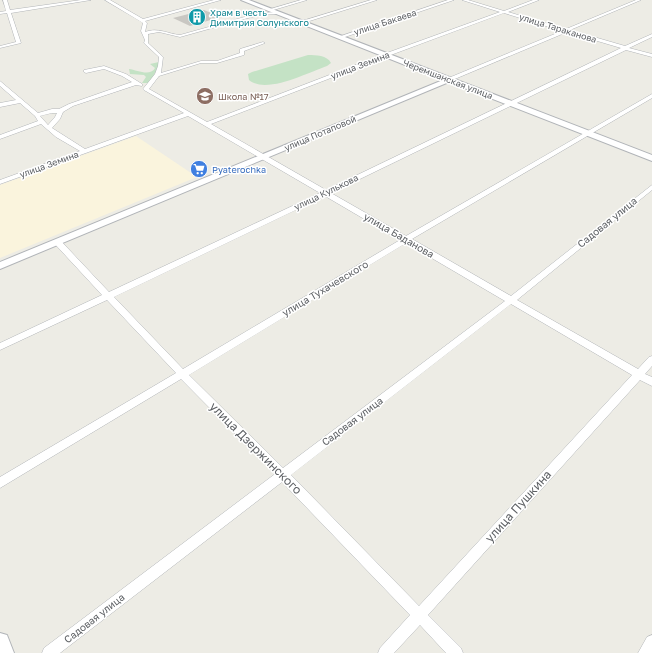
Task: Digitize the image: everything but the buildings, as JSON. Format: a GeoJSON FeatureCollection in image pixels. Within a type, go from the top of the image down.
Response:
{"type":"FeatureCollection","features":[{"type":"Feature","properties":{"kind":"main road","name":"Черемшанская улица"},"geometry":{"type":"LineString","coordinates":[[244,0],[652,158]]}},
{"type":"Feature","properties":{"kind":"main road","name":"улица Потаповой"},"geometry":{"type":"LineString","coordinates":[[0,266],[448,80]]}},
{"type":"Feature","properties":{"kind":"main road"},"geometry":{"type":"LineString","coordinates":[[0,642],[6,653]]}},
{"type":"Feature","properties":{"kind":"street"},"geometry":{"type":"LineString","coordinates":[[0,47],[19,44],[5,0]]}},
{"type":"Feature","properties":{"kind":"street"},"geometry":{"type":"LineString","coordinates":[[0,13],[89,0]]}},
{"type":"Feature","properties":{"kind":"street"},"geometry":{"type":"LineString","coordinates":[[107,0],[145,23],[143,31],[146,36],[146,43],[161,57],[162,66],[158,75],[146,89]]}},
{"type":"Feature","properties":{"kind":"street"},"geometry":{"type":"LineString","coordinates":[[143,21],[145,19],[219,0]]}},
{"type":"Feature","properties":{"kind":"street"},"geometry":{"type":"LineString","coordinates":[[146,36],[146,33],[159,30],[171,36],[180,36],[273,11],[305,0]]}},
{"type":"Feature","properties":{"kind":"street"},"geometry":{"type":"LineString","coordinates":[[301,22],[376,0]]}},
{"type":"Feature","properties":{"kind":"street","name":"улица Бакаева"},"geometry":{"type":"LineString","coordinates":[[340,37],[452,0]]}},
{"type":"Feature","properties":{"kind":"street","name":"улица Тараканова"},"geometry":{"type":"LineString","coordinates":[[464,0],[652,56]]}},
{"type":"Feature","properties":{"kind":"street","name":"улица Земина"},"geometry":{"type":"LineString","coordinates":[[206,124],[386,55],[537,0]]}},
{"type":"Feature","properties":{"kind":"street","name":"улица Потаповой"},"geometry":{"type":"LineString","coordinates":[[448,80],[639,0]]}},
{"type":"Feature","properties":{"kind":"street","name":"улица Кулькова"},"geometry":{"type":"LineString","coordinates":[[0,347],[106,295],[325,193],[652,35]]}},
{"type":"Feature","properties":{"kind":"street"},"geometry":{"type":"LineString","coordinates":[[158,75],[200,62],[217,62],[234,57],[242,54],[242,50],[264,43]]}},
{"type":"Feature","properties":{"kind":"street","name":"улица Баданова"},"geometry":{"type":"LineString","coordinates":[[86,71],[104,67],[118,72],[510,301],[652,382]]}},
{"type":"Feature","properties":{"kind":"street"},"geometry":{"type":"LineString","coordinates":[[0,83],[37,115],[41,122],[48,128],[84,151]]}},
{"type":"Feature","properties":{"kind":"street"},"geometry":{"type":"LineString","coordinates":[[37,115],[52,111],[60,111],[71,105],[136,83]]}},
{"type":"Feature","properties":{"kind":"street","name":"улица Тухачевского"},"geometry":{"type":"LineString","coordinates":[[0,483],[183,375],[406,239],[652,96]]}},
{"type":"Feature","properties":{"kind":"street"},"geometry":{"type":"LineString","coordinates":[[0,106],[20,101]]}},
{"type":"Feature","properties":{"kind":"street"},"geometry":{"type":"LineString","coordinates":[[48,128],[58,118],[60,111]]}},
{"type":"Feature","properties":{"kind":"street","name":"улица Земина"},"geometry":{"type":"LineString","coordinates":[[0,182],[188,114]]}},
{"type":"Feature","properties":{"kind":"street"},"geometry":{"type":"LineString","coordinates":[[0,137],[41,122]]}},
{"type":"Feature","properties":{"kind":"street","name":"Садовая улица"},"geometry":{"type":"LineString","coordinates":[[49,653],[510,301],[652,187]]}},
{"type":"Feature","properties":{"kind":"street","name":"улица Дзержинского"},"geometry":{"type":"LineString","coordinates":[[57,242],[183,375],[282,474],[456,653]]}},
{"type":"Feature","properties":{"kind":"street","name":"улица Пушкина"},"geometry":{"type":"LineString","coordinates":[[385,653],[652,360]]}},
{"type":"Feature","properties":{"kind":"street"},"geometry":{"type":"LineString","coordinates":[[645,653],[652,642]]}},
{"type":"Feature","properties":{"kind":"shaded area"},"geometry":{"type":"Polygon","coordinates":[[[136,136],[197,177],[0,258],[0,185],[136,136]]]}},
{"type":"Feature","properties":{"kind":"green space"},"geometry":{"type":"Polygon","coordinates":[[[308,55],[318,55],[327,58],[331,63],[299,77],[276,84],[256,84],[249,80],[248,74],[252,72],[308,55]]]}},
{"type":"Feature","properties":{"kind":"green space"},"geometry":{"type":"Polygon","coordinates":[[[159,62],[157,72],[154,74],[149,83],[142,83],[146,77],[144,75],[130,74],[129,69],[147,73],[153,71],[155,68],[150,64],[159,62]]]}},
{"type":"Feature","properties":{"kind":"place","name":"Храм в честь Димитрия Солунского"},"geometry":{"type":"Point","coordinates":[197,17]}},
{"type":"Feature","properties":{"kind":"place","name":"Школа №17"},"geometry":{"type":"Point","coordinates":[205,96]}},
{"type":"Feature","properties":{"kind":"place","name":"Pyaterochka"},"geometry":{"type":"Point","coordinates":[199,169]}}]}
